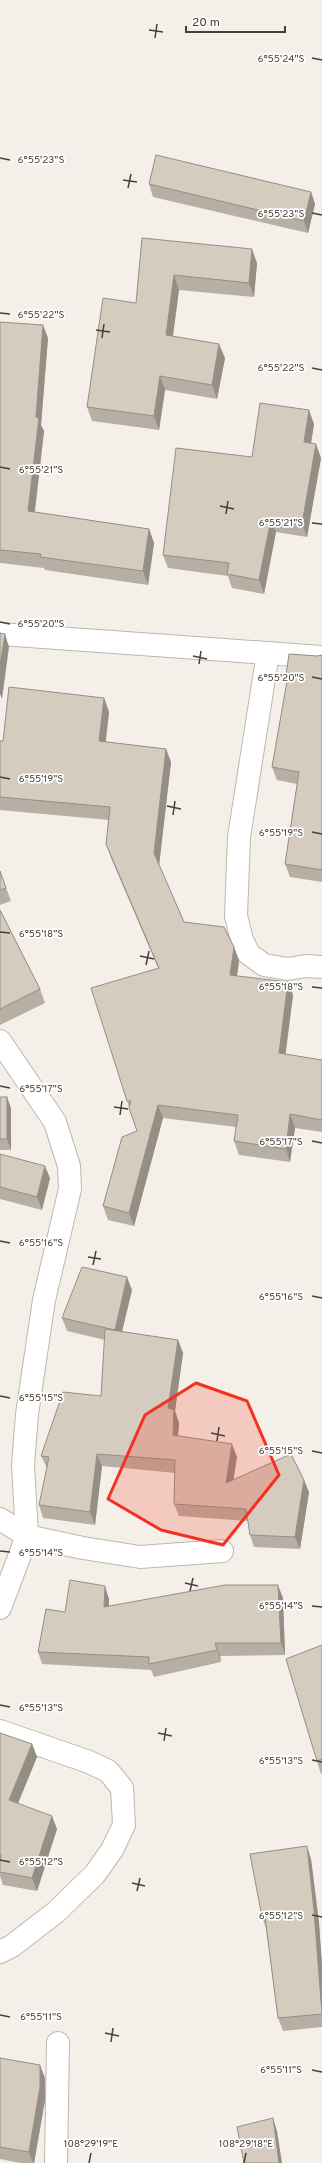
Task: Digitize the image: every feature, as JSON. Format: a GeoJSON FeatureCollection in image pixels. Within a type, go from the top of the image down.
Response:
{"type":"FeatureCollection","features":[{"type":"Feature","properties":{"kind":"street"},"geometry":{"type":"LineString","coordinates":[[0,634],[322,657]]}},
{"type":"Feature","properties":{"kind":"street"},"geometry":{"type":"LineString","coordinates":[[268,653],[239,837],[236,916],[242,940],[249,954],[264,965],[288,969],[306,966],[322,967]]}},
{"type":"Feature","properties":{"kind":"street"},"geometry":{"type":"LineString","coordinates":[[0,1041],[55,1122],[69,1166],[70,1189],[44,1300],[27,1414],[23,1465],[27,1536],[0,1608]]}},
{"type":"Feature","properties":{"kind":"street"},"geometry":{"type":"LineString","coordinates":[[0,1519],[27,1536],[83,1548],[140,1557],[222,1551]]}},
{"type":"Feature","properties":{"kind":"street"},"geometry":{"type":"LineString","coordinates":[[0,1731],[90,1762],[108,1771],[122,1788],[124,1825],[112,1850],[95,1874],[56,1912],[12,1946],[0,1952]]}},
{"type":"Feature","properties":{"kind":"street"},"geometry":{"type":"LineString","coordinates":[[56,2163],[58,2043]]}},
{"type":"Feature","properties":{"kind":"highlighted area"},"geometry":{"type":"Polygon","coordinates":[[[196,1383],[247,1401],[279,1475],[223,1545],[161,1530],[108,1499],[145,1415],[196,1383]]]}},
{"type":"Feature","properties":{"kind":"building"},"geometry":{"type":"Polygon","coordinates":[[[156,155],[311,192],[304,221],[149,184],[156,155]]]}},
{"type":"Feature","properties":{"kind":"building"},"geometry":{"type":"Polygon","coordinates":[[[142,238],[252,249],[249,283],[174,275],[166,335],[219,344],[212,385],[160,376],[154,416],[87,407],[103,298],[136,303],[142,238]]]}},
{"type":"Feature","properties":{"kind":"building"},"geometry":{"type":"Polygon","coordinates":[[[0,322],[43,325],[36,417],[39,418],[28,511],[149,529],[143,571],[40,557],[41,554],[0,550],[0,322]]]}},
{"type":"Feature","properties":{"kind":"building"},"geometry":{"type":"Polygon","coordinates":[[[260,403],[309,410],[304,442],[316,444],[302,524],[271,519],[259,580],[227,574],[229,563],[163,555],[176,448],[252,457],[260,403]]]}},
{"type":"Feature","properties":{"kind":"building"},"geometry":{"type":"Polygon","coordinates":[[[0,633],[5,634],[0,665],[0,633]]]}},
{"type":"Feature","properties":{"kind":"building"},"geometry":{"type":"Polygon","coordinates":[[[289,654],[322,655],[322,870],[285,864],[299,772],[272,767],[288,675],[286,675],[289,654]]]}},
{"type":"Feature","properties":{"kind":"building"},"geometry":{"type":"Polygon","coordinates":[[[9,687],[104,698],[99,741],[166,749],[154,853],[184,922],[224,927],[234,947],[230,975],[288,982],[279,1053],[322,1060],[322,1120],[290,1114],[286,1149],[234,1141],[238,1115],[158,1105],[129,1213],[103,1206],[122,1137],[137,1131],[129,1108],[131,1101],[127,1101],[91,988],[159,968],[106,844],[110,807],[0,797],[0,741],[3,741],[9,687]]]}},
{"type":"Feature","properties":{"kind":"building"},"geometry":{"type":"Polygon","coordinates":[[[0,871],[6,888],[0,890],[0,871]]]}},
{"type":"Feature","properties":{"kind":"building"},"geometry":{"type":"Polygon","coordinates":[[[0,910],[40,989],[0,1009],[0,910]]]}},
{"type":"Feature","properties":{"kind":"building"},"geometry":{"type":"Polygon","coordinates":[[[0,1097],[7,1097],[7,1139],[0,1139],[0,1097]]]}},
{"type":"Feature","properties":{"kind":"building"},"geometry":{"type":"Polygon","coordinates":[[[0,1154],[45,1166],[37,1197],[0,1187],[0,1154]]]}},
{"type":"Feature","properties":{"kind":"building"},"geometry":{"type":"Polygon","coordinates":[[[82,1267],[127,1277],[115,1330],[62,1318],[82,1267]]]}},
{"type":"Feature","properties":{"kind":"building"},"geometry":{"type":"Polygon","coordinates":[[[105,1329],[178,1340],[168,1408],[174,1410],[173,1435],[232,1444],[226,1483],[291,1454],[304,1480],[295,1537],[250,1535],[246,1509],[174,1504],[175,1460],[97,1454],[90,1512],[39,1505],[49,1457],[41,1456],[63,1392],[101,1396],[105,1329]]]}},
{"type":"Feature","properties":{"kind":"building"},"geometry":{"type":"Polygon","coordinates":[[[70,1580],[105,1586],[104,1607],[225,1585],[278,1585],[281,1643],[215,1643],[217,1650],[149,1664],[149,1657],[38,1652],[46,1609],[65,1612],[70,1580]]]}},
{"type":"Feature","properties":{"kind":"building"},"geometry":{"type":"Polygon","coordinates":[[[322,1645],[322,1759],[317,1761],[286,1659],[322,1645]]]}},
{"type":"Feature","properties":{"kind":"building"},"geometry":{"type":"Polygon","coordinates":[[[0,1733],[32,1744],[9,1800],[52,1816],[32,1878],[0,1872],[0,1733]]]}},
{"type":"Feature","properties":{"kind":"building"},"geometry":{"type":"Polygon","coordinates":[[[307,1846],[314,1910],[322,2014],[278,2018],[265,1917],[262,1917],[250,1854],[307,1846]]]}},
{"type":"Feature","properties":{"kind":"building"},"geometry":{"type":"Polygon","coordinates":[[[0,2058],[40,2065],[40,2087],[29,2152],[0,2147],[0,2058]]]}},
{"type":"Feature","properties":{"kind":"building"},"geometry":{"type":"Polygon","coordinates":[[[273,2118],[279,2163],[244,2163],[237,2127],[273,2118]]]}}]}
